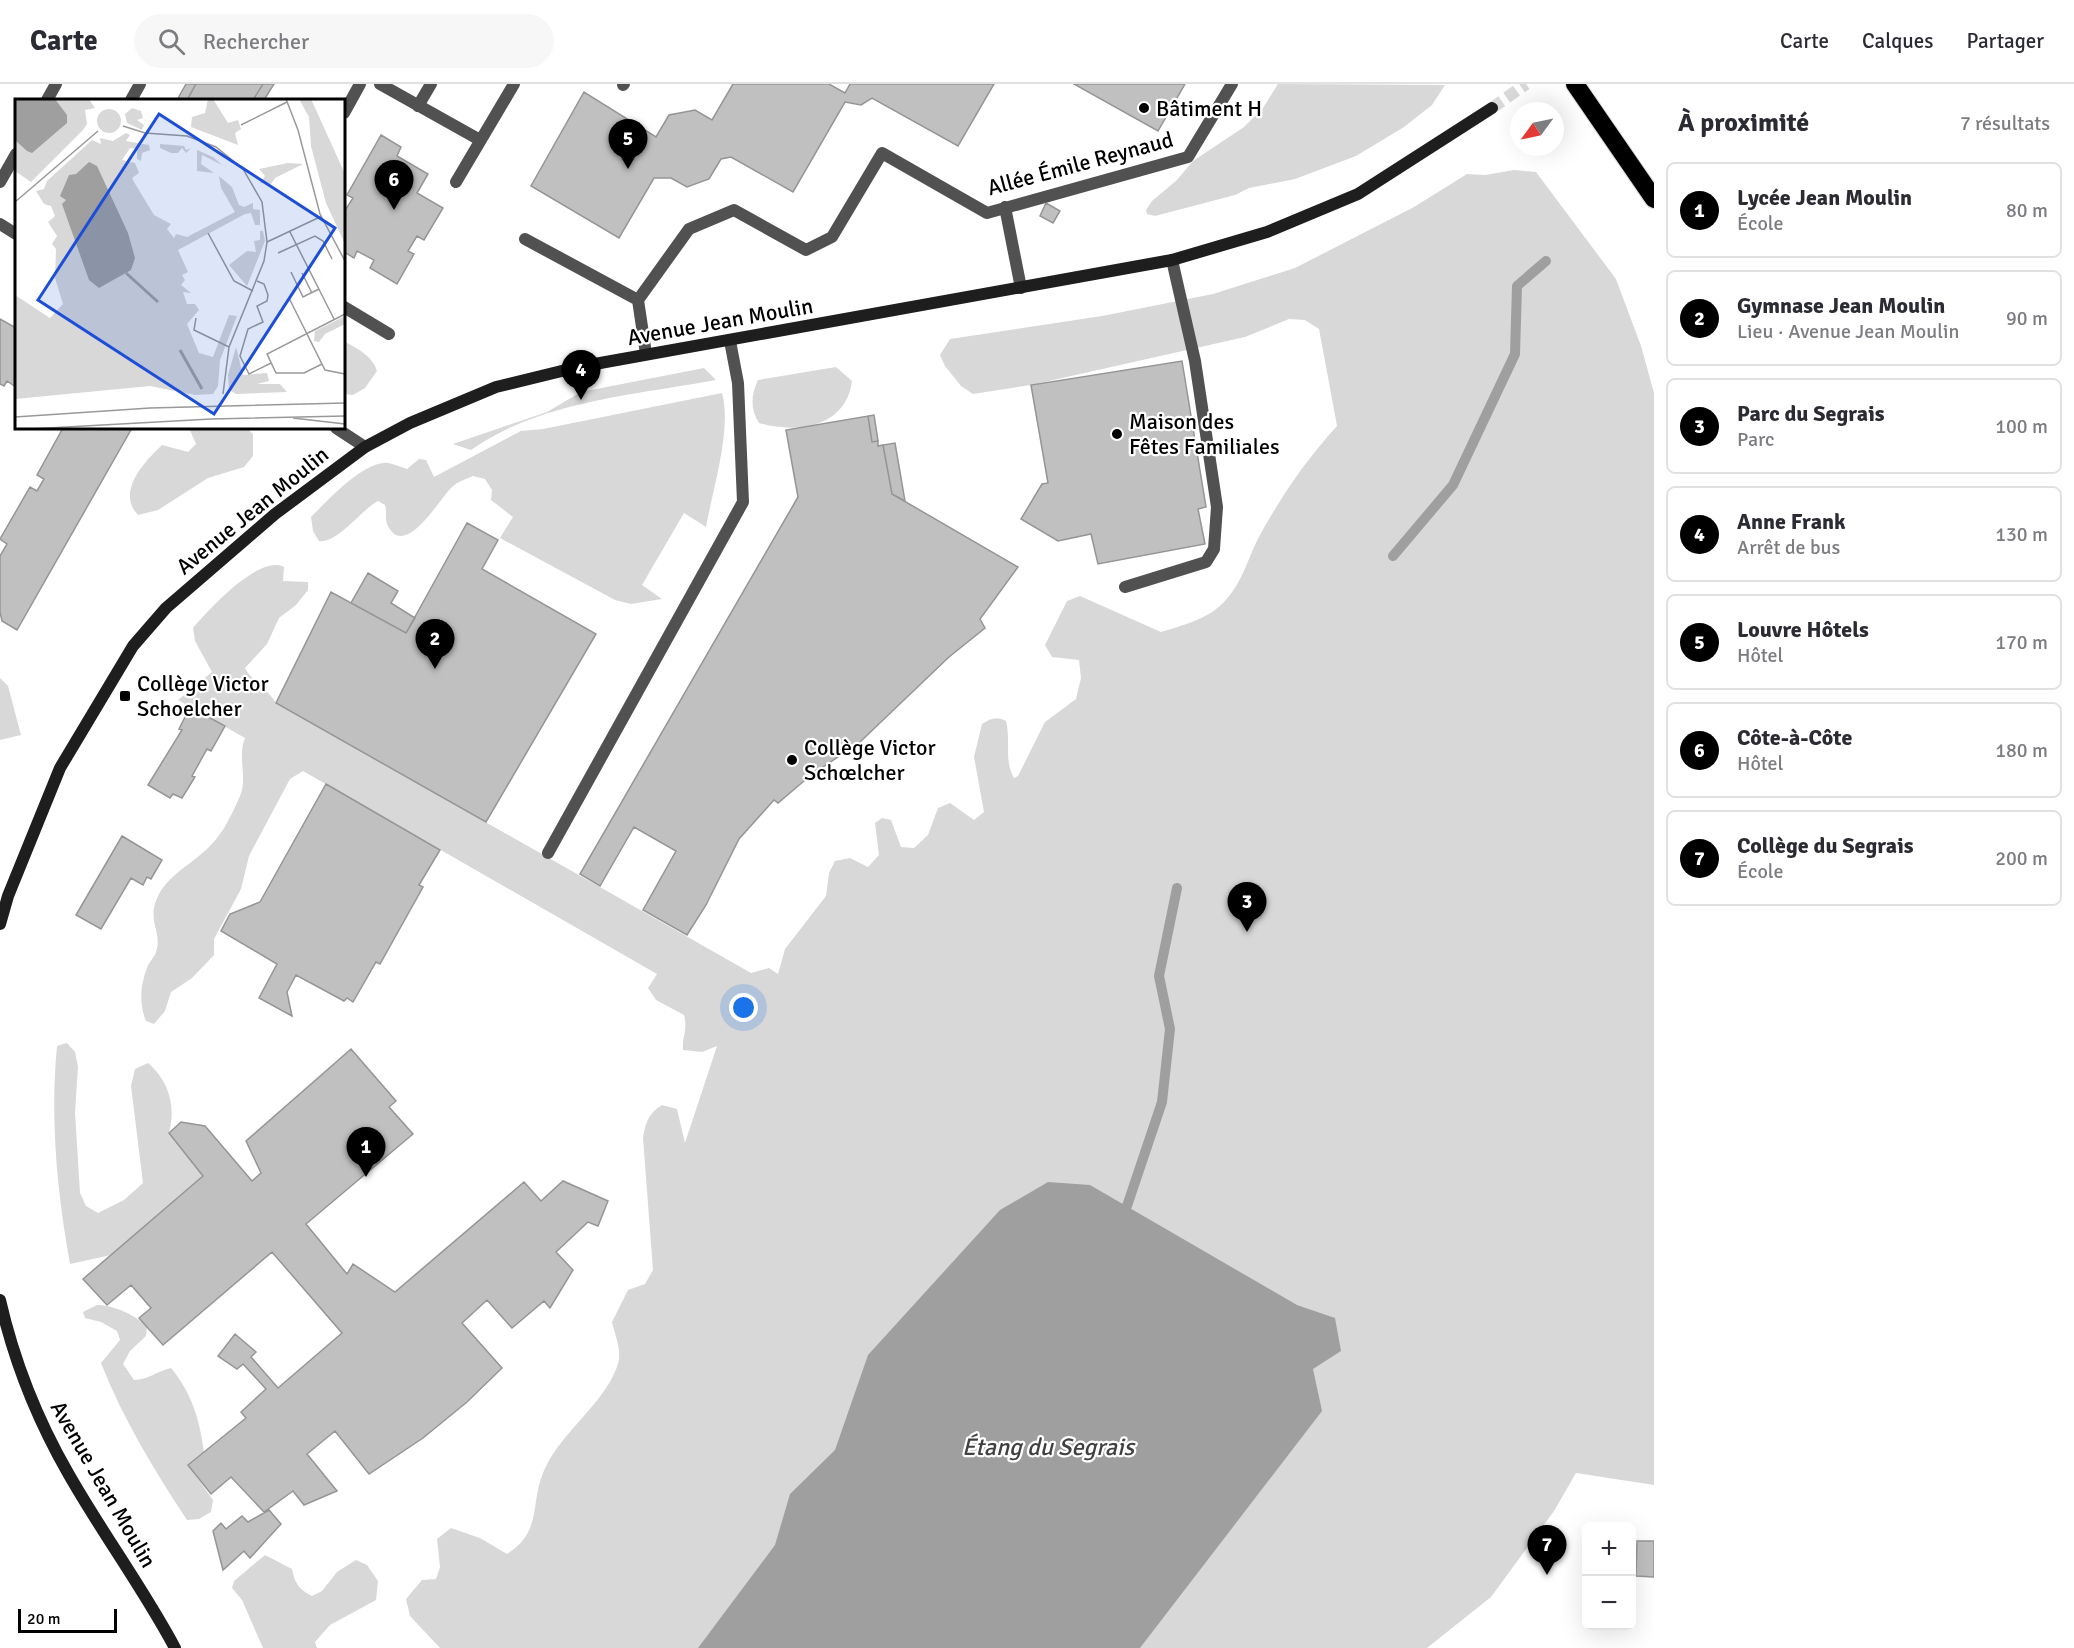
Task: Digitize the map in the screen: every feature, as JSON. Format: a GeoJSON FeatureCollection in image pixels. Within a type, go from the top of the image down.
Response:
{"type":"FeatureCollection","features":[{"type":"Feature","properties":{"kind":"highway"},"geometry":{"type":"LineString","coordinates":[[1575,84],[1654,199]]}},
{"type":"Feature","properties":{"kind":"street"},"geometry":{"type":"LineString","coordinates":[[48,99],[56,84]]}},
{"type":"Feature","properties":{"kind":"street"},"geometry":{"type":"LineString","coordinates":[[132,99],[141,84]]}},
{"type":"Feature","properties":{"kind":"street"},"geometry":{"type":"LineString","coordinates":[[345,111],[360,84]]}},
{"type":"Feature","properties":{"kind":"street"},"geometry":{"type":"LineString","coordinates":[[380,84],[480,141]]}},
{"type":"Feature","properties":{"kind":"street"},"geometry":{"type":"LineString","coordinates":[[418,106],[431,84]]}},
{"type":"Feature","properties":{"kind":"street"},"geometry":{"type":"LineString","coordinates":[[456,182],[514,84]]}},
{"type":"Feature","properties":{"kind":"street","name":"Allée Émile Reynaud"},"geometry":{"type":"LineString","coordinates":[[638,300],[689,229],[734,210],[806,250],[832,237],[882,153],[987,213],[1188,157],[1232,84]]}},
{"type":"Feature","properties":{"kind":"street","name":"Avenue Jean Moulin"},"geometry":{"type":"LineString","coordinates":[[0,924],[15,878],[60,768],[133,646],[166,608],[194,581],[274,514],[365,447],[410,423],[496,387],[578,367],[1172,260],[1267,232],[1358,194],[1492,108]]}},
{"type":"Feature","properties":{"kind":"street"},"geometry":{"type":"LineString","coordinates":[[0,182],[15,156]]}},
{"type":"Feature","properties":{"kind":"street"},"geometry":{"type":"LineString","coordinates":[[1005,207],[1021,288]]}},
{"type":"Feature","properties":{"kind":"street"},"geometry":{"type":"LineString","coordinates":[[0,224],[15,233]]}},
{"type":"Feature","properties":{"kind":"street"},"geometry":{"type":"LineString","coordinates":[[525,239],[638,300],[646,354]]}},
{"type":"Feature","properties":{"kind":"street"},"geometry":{"type":"LineString","coordinates":[[1125,587],[1206,562],[1214,549],[1217,507],[1204,411],[1186,314],[1172,260]]}},
{"type":"Feature","properties":{"kind":"street"},"geometry":{"type":"LineString","coordinates":[[345,308],[389,334]]}},
{"type":"Feature","properties":{"kind":"street"},"geometry":{"type":"LineString","coordinates":[[548,853],[743,502],[738,383],[730,341]]}},
{"type":"Feature","properties":{"kind":"street"},"geometry":{"type":"LineString","coordinates":[[338,429],[365,447]]}},
{"type":"Feature","properties":{"kind":"street","name":"Avenue Jean Moulin"},"geometry":{"type":"LineString","coordinates":[[0,1300],[8,1337],[24,1383],[42,1422],[68,1473],[175,1648]]}},
{"type":"Feature","properties":{"kind":"shaded area"},"geometry":{"type":"Polygon","coordinates":[[[1278,84],[1445,85],[1432,105],[1404,127],[1356,156],[1295,179],[1249,188],[1235,195],[1155,216],[1147,214],[1146,210],[1152,201],[1177,180],[1193,161],[1244,127],[1263,108],[1278,84]]]}},
{"type":"Feature","properties":{"kind":"shaded area"},"geometry":{"type":"Polygon","coordinates":[[[1514,170],[1536,172],[1616,279],[1641,346],[1654,393],[1654,1485],[1576,1473],[1554,1511],[1491,1597],[1427,1648],[440,1648],[410,1616],[406,1599],[422,1580],[436,1579],[440,1567],[437,1539],[451,1528],[480,1538],[507,1554],[526,1537],[533,1517],[539,1485],[550,1459],[601,1395],[617,1367],[619,1349],[612,1322],[628,1290],[645,1284],[653,1270],[643,1138],[647,1123],[651,1115],[662,1105],[677,1109],[685,1143],[717,1046],[702,1052],[683,1050],[684,1015],[656,1000],[648,988],[657,974],[303,771],[290,779],[249,856],[241,889],[214,939],[214,955],[192,978],[171,992],[165,1011],[154,1024],[146,1021],[141,1002],[142,988],[147,968],[158,944],[154,918],[155,903],[169,880],[203,853],[219,836],[240,796],[243,782],[242,752],[245,738],[178,700],[212,672],[195,641],[193,628],[222,597],[249,576],[262,568],[274,565],[284,567],[283,581],[308,582],[308,590],[296,605],[279,618],[267,644],[245,668],[276,703],[751,973],[769,968],[778,974],[785,949],[826,896],[829,873],[835,861],[850,858],[868,867],[879,855],[875,823],[882,818],[891,820],[901,847],[914,848],[928,835],[938,808],[950,803],[974,820],[984,812],[974,757],[982,724],[988,720],[994,718],[1006,721],[1009,765],[1014,778],[1018,776],[1045,722],[1076,699],[1081,678],[1079,660],[1052,657],[1045,645],[1067,601],[1080,596],[1161,632],[1209,614],[1230,595],[1277,506],[1295,478],[1337,426],[1319,329],[1305,320],[1289,319],[1245,337],[1031,385],[973,394],[961,386],[945,366],[940,355],[950,339],[1102,316],[1213,294],[1295,268],[1414,207],[1467,174],[1485,175],[1514,170]]]}},
{"type":"Feature","properties":{"kind":"shaded area"},"geometry":{"type":"Polygon","coordinates":[[[345,342],[368,357],[377,371],[365,388],[353,395],[345,394],[345,342]]]}},
{"type":"Feature","properties":{"kind":"shaded area"},"geometry":{"type":"Polygon","coordinates":[[[836,367],[852,381],[848,397],[830,418],[803,427],[788,428],[759,423],[752,402],[758,380],[836,367]]]}},
{"type":"Feature","properties":{"kind":"shaded area"},"geometry":{"type":"Polygon","coordinates":[[[704,368],[716,380],[589,402],[557,410],[527,420],[471,450],[453,444],[547,412],[581,392],[704,368]]]}},
{"type":"Feature","properties":{"kind":"shaded area"},"geometry":{"type":"Polygon","coordinates":[[[722,393],[725,424],[723,441],[706,527],[684,513],[642,585],[662,599],[631,604],[615,600],[500,538],[513,517],[491,500],[492,490],[485,479],[473,476],[454,485],[421,524],[403,536],[394,534],[387,524],[385,505],[378,501],[349,526],[326,541],[319,541],[313,531],[311,517],[344,485],[374,465],[386,463],[407,469],[419,459],[426,460],[434,477],[521,431],[543,429],[722,393]]]}},
{"type":"Feature","properties":{"kind":"shaded area"},"geometry":{"type":"Polygon","coordinates":[[[189,429],[248,429],[253,434],[253,456],[244,467],[208,478],[158,510],[138,515],[132,506],[131,487],[148,460],[162,445],[188,452],[196,444],[189,429]]]}},
{"type":"Feature","properties":{"kind":"shaded area"},"geometry":{"type":"Polygon","coordinates":[[[0,678],[8,686],[21,735],[0,740],[0,678]]]}},
{"type":"Feature","properties":{"kind":"shaded area"},"geometry":{"type":"Polygon","coordinates":[[[67,1043],[75,1052],[78,1067],[75,1112],[80,1193],[86,1206],[98,1213],[124,1200],[143,1183],[131,1086],[135,1069],[148,1063],[161,1078],[169,1095],[172,1113],[169,1133],[203,1176],[111,1255],[70,1264],[58,1182],[54,1101],[57,1046],[67,1043]]]}},
{"type":"Feature","properties":{"kind":"shaded area"},"geometry":{"type":"Polygon","coordinates":[[[97,1305],[124,1312],[137,1318],[147,1327],[146,1336],[130,1351],[123,1364],[134,1380],[144,1379],[171,1368],[190,1397],[204,1452],[188,1465],[213,1500],[211,1512],[199,1519],[187,1520],[151,1463],[119,1404],[101,1363],[120,1340],[117,1331],[101,1322],[85,1318],[83,1312],[97,1305]]]}},
{"type":"Feature","properties":{"kind":"shaded area"},"geometry":{"type":"Polygon","coordinates":[[[265,1555],[292,1569],[298,1586],[312,1596],[322,1591],[337,1572],[356,1560],[367,1565],[378,1581],[376,1600],[330,1625],[315,1642],[317,1648],[263,1648],[242,1600],[232,1588],[234,1581],[265,1555]]]}},
{"type":"Feature","properties":{"kind":"water","name":"Étang du Segrais"},"geometry":{"type":"Polygon","coordinates":[[[1048,1182],[1090,1185],[1297,1305],[1335,1318],[1341,1351],[1313,1369],[1322,1411],[1140,1648],[698,1648],[775,1545],[790,1494],[835,1450],[868,1355],[1000,1210],[1048,1182]]]}},
{"type":"Feature","properties":{"kind":"building"},"geometry":{"type":"Polygon","coordinates":[[[186,84],[196,84],[188,99],[178,99],[186,84]]]}},
{"type":"Feature","properties":{"kind":"building"},"geometry":{"type":"Polygon","coordinates":[[[196,84],[263,84],[254,99],[188,99],[196,84]]]}},
{"type":"Feature","properties":{"kind":"building"},"geometry":{"type":"Polygon","coordinates":[[[263,84],[274,84],[265,99],[254,99],[263,84]]]}},
{"type":"Feature","properties":{"kind":"building"},"geometry":{"type":"Polygon","coordinates":[[[733,84],[829,84],[845,93],[850,84],[994,84],[958,146],[872,98],[861,105],[845,102],[793,192],[731,157],[721,159],[709,179],[687,187],[671,178],[654,178],[619,238],[531,186],[584,92],[656,137],[669,115],[695,110],[712,120],[733,84]]]}},
{"type":"Feature","properties":{"kind":"building","name":"Bâtiment H"},"geometry":{"type":"Polygon","coordinates":[[[1074,84],[1185,84],[1158,131],[1074,84]]]}},
{"type":"Feature","properties":{"kind":"building"},"geometry":{"type":"Polygon","coordinates":[[[381,135],[401,147],[397,156],[428,174],[417,193],[443,208],[424,240],[417,236],[408,251],[414,254],[397,284],[370,268],[374,260],[357,251],[354,258],[345,253],[345,210],[353,198],[347,195],[381,135]]]}},
{"type":"Feature","properties":{"kind":"building"},"geometry":{"type":"Polygon","coordinates":[[[1046,203],[1060,211],[1053,223],[1040,216],[1046,203]]]}},
{"type":"Feature","properties":{"kind":"building"},"geometry":{"type":"Polygon","coordinates":[[[0,319],[15,327],[15,386],[7,381],[4,386],[0,384],[0,319]]]}},
{"type":"Feature","properties":{"kind":"building","name":"Maison des Fêtes Familiales"},"geometry":{"type":"Polygon","coordinates":[[[1182,361],[1206,507],[1198,509],[1205,544],[1098,564],[1091,534],[1058,541],[1021,519],[1042,484],[1048,483],[1031,385],[1182,361]]]}},
{"type":"Feature","properties":{"kind":"building"},"geometry":{"type":"Polygon","coordinates":[[[874,415],[878,441],[872,442],[868,416],[874,415]]]}},
{"type":"Feature","properties":{"kind":"building"},"geometry":{"type":"Polygon","coordinates":[[[868,416],[872,442],[878,441],[878,446],[883,445],[892,494],[1018,567],[980,619],[985,628],[949,657],[859,743],[811,775],[778,803],[774,800],[739,839],[706,905],[687,935],[643,910],[676,851],[634,827],[600,886],[580,874],[798,497],[786,430],[868,416]]]}},
{"type":"Feature","properties":{"kind":"building"},"geometry":{"type":"Polygon","coordinates":[[[62,429],[131,429],[17,630],[2,621],[0,612],[0,556],[7,544],[0,539],[30,487],[37,491],[44,479],[37,475],[62,429]]]}},
{"type":"Feature","properties":{"kind":"building"},"geometry":{"type":"Polygon","coordinates":[[[895,443],[905,501],[892,494],[883,445],[895,443]]]}},
{"type":"Feature","properties":{"kind":"building"},"geometry":{"type":"Polygon","coordinates":[[[467,523],[498,540],[482,569],[596,634],[486,822],[276,703],[331,592],[406,633],[467,523]]]}},
{"type":"Feature","properties":{"kind":"building"},"geometry":{"type":"Polygon","coordinates":[[[368,573],[398,591],[391,603],[415,618],[406,633],[351,603],[368,573]]]}},
{"type":"Feature","properties":{"kind":"building"},"geometry":{"type":"Polygon","coordinates":[[[190,707],[225,726],[211,751],[207,749],[192,776],[195,777],[182,798],[173,794],[170,798],[148,785],[182,730],[179,729],[190,707]]]}},
{"type":"Feature","properties":{"kind":"building"},"geometry":{"type":"Polygon","coordinates":[[[326,784],[440,850],[419,885],[423,887],[380,964],[376,962],[353,1002],[347,998],[344,1001],[296,975],[287,992],[292,1016],[259,998],[277,964],[221,931],[230,914],[260,902],[326,784]]]}},
{"type":"Feature","properties":{"kind":"building"},"geometry":{"type":"Polygon","coordinates":[[[122,836],[162,860],[151,879],[147,877],[143,885],[131,878],[101,929],[76,915],[122,836]]]}},
{"type":"Feature","properties":{"kind":"building"},"geometry":{"type":"Polygon","coordinates":[[[351,1049],[396,1101],[389,1107],[413,1134],[306,1224],[347,1274],[353,1264],[395,1292],[524,1182],[541,1201],[563,1181],[608,1201],[598,1226],[588,1222],[556,1252],[573,1270],[550,1308],[544,1301],[512,1328],[487,1300],[462,1323],[502,1368],[467,1402],[423,1438],[369,1474],[335,1431],[307,1454],[337,1491],[304,1505],[293,1491],[264,1512],[231,1477],[211,1494],[188,1465],[246,1418],[241,1412],[266,1389],[243,1364],[237,1369],[218,1356],[235,1334],[256,1352],[251,1357],[278,1388],[342,1333],[272,1252],[163,1345],[139,1318],[151,1308],[131,1285],[107,1305],[83,1279],[203,1176],[169,1133],[181,1122],[205,1126],[252,1181],[261,1173],[246,1141],[351,1049]]]}},
{"type":"Feature","properties":{"kind":"building"},"geometry":{"type":"Polygon","coordinates":[[[269,1510],[281,1524],[250,1558],[244,1551],[223,1570],[213,1531],[221,1523],[226,1529],[242,1516],[248,1522],[269,1510]]]}},
{"type":"Feature","properties":{"kind":"building"},"geometry":{"type":"Polygon","coordinates":[[[1637,1541],[1654,1541],[1654,1577],[1636,1576],[1637,1541]]]}},
{"type":"Feature","properties":{"kind":"waterway"},"geometry":{"type":"LineString","coordinates":[[1393,556],[1453,485],[1515,354],[1517,286],[1546,261]]}},
{"type":"Feature","properties":{"kind":"waterway"},"geometry":{"type":"LineString","coordinates":[[1127,1206],[1162,1102],[1170,1029],[1159,976],[1177,888]]}},
{"type":"Feature","properties":{"kind":"tunnel"},"geometry":{"type":"LineString","coordinates":[[1492,108],[1526,84]]}},
{"type":"Feature","properties":{"kind":"place","name":"Bâtiment H"},"geometry":{"type":"Point","coordinates":[1144,108]}},
{"type":"Feature","properties":{"kind":"place","name":"Louvre Hôtels"},"geometry":{"type":"Point","coordinates":[628,169]}},
{"type":"Feature","properties":{"kind":"place","name":"Côte-à-Côte"},"geometry":{"type":"Point","coordinates":[394,210]}},
{"type":"Feature","properties":{"kind":"place","name":"Anne Frank"},"geometry":{"type":"Point","coordinates":[581,400]}},
{"type":"Feature","properties":{"kind":"place","name":"Maison des Fêtes Familiales"},"geometry":{"type":"Point","coordinates":[1117,434]}},
{"type":"Feature","properties":{"kind":"place","name":"Gymnase Jean Moulin"},"geometry":{"type":"Point","coordinates":[435,669]}},
{"type":"Feature","properties":{"kind":"place","name":"Collège Victor Schoelcher"},"geometry":{"type":"Point","coordinates":[125,696]}},
{"type":"Feature","properties":{"kind":"place","name":"Collège Victor Schœlcher"},"geometry":{"type":"Point","coordinates":[792,760]}},
{"type":"Feature","properties":{"kind":"place","name":"Parc du Segrais"},"geometry":{"type":"Point","coordinates":[1247,932]}},
{"type":"Feature","properties":{"kind":"place","name":"Lycée Jean Moulin"},"geometry":{"type":"Point","coordinates":[366,1177]}},
{"type":"Feature","properties":{"kind":"place","name":"Collège du Segrais"},"geometry":{"type":"Point","coordinates":[1547,1575]}}]}
